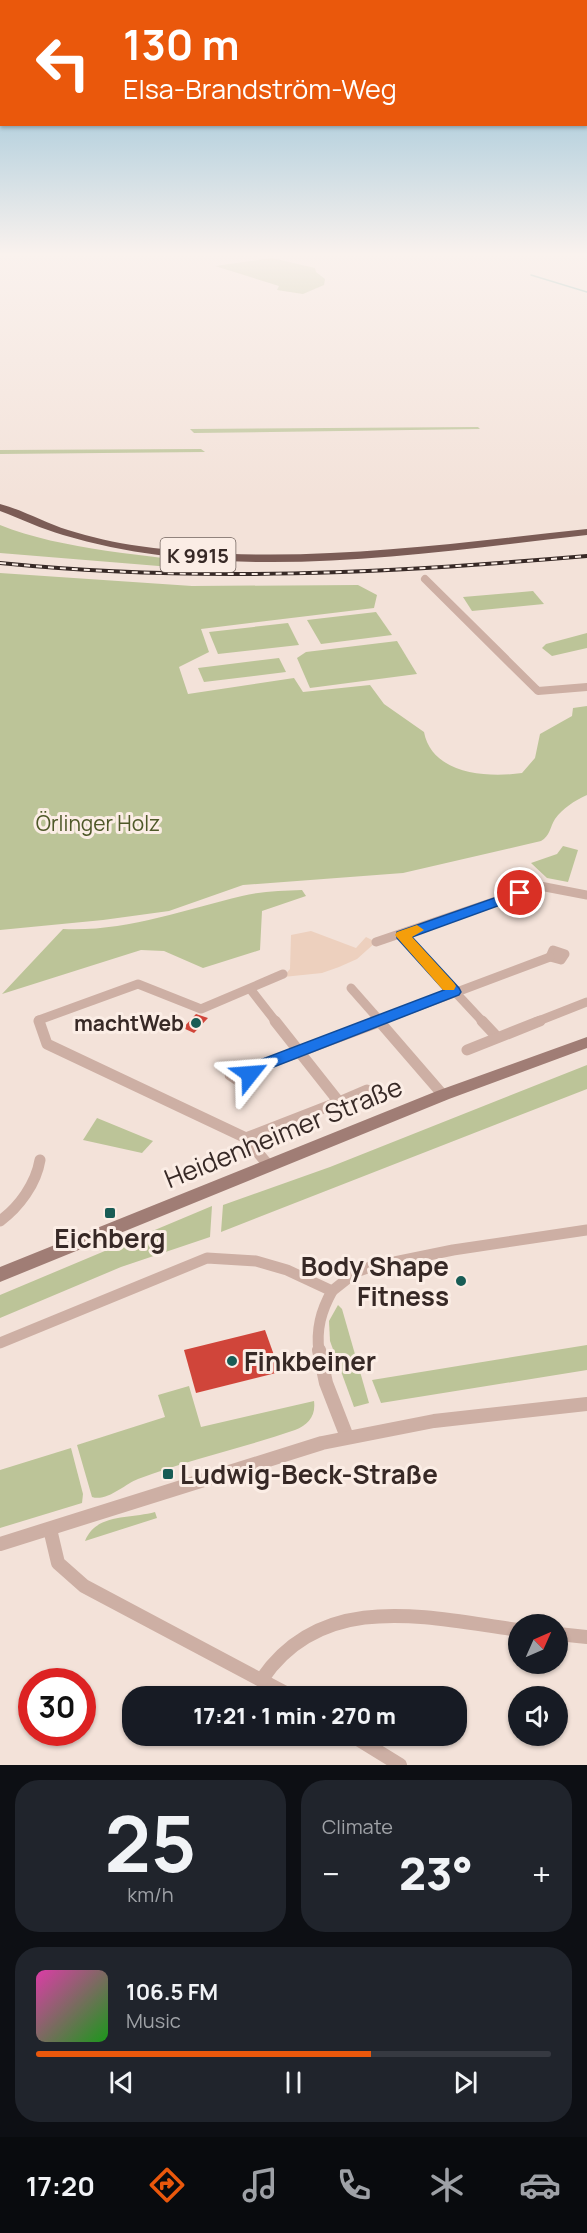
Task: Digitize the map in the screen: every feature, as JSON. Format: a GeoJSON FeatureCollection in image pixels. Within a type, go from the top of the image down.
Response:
{"type":"FeatureCollection","features":[{"type":"Feature","properties":{"kind":"main road","name":"K 9915"},"geometry":{"type":"LineString","coordinates":[[0,507],[71,533],[168,552],[251,558],[389,552],[587,532]]}},
{"type":"Feature","properties":{"kind":"main road","name":"Heidenheimer Straße"},"geometry":{"type":"LineString","coordinates":[[0,1275],[443,1095],[587,1042]]}},
{"type":"Feature","properties":{"kind":"street"},"geometry":{"type":"LineString","coordinates":[[425,579],[538,691],[587,687]]}},
{"type":"Feature","properties":{"kind":"street"},"geometry":{"type":"LineString","coordinates":[[376,942],[540,886],[587,895]]}},
{"type":"Feature","properties":{"kind":"street"},"geometry":{"type":"LineString","coordinates":[[402,935],[497,1037]]}},
{"type":"Feature","properties":{"kind":"street"},"geometry":{"type":"LineString","coordinates":[[250,1070],[302,1056],[378,1020],[550,957]]}},
{"type":"Feature","properties":{"kind":"street"},"geometry":{"type":"LineString","coordinates":[[269,1166],[246,1138],[47,1044],[39,1020],[138,984],[201,1009],[251,990],[283,974]]}},
{"type":"Feature","properties":{"kind":"street"},"geometry":{"type":"LineString","coordinates":[[351,988],[443,1095]]}},
{"type":"Feature","properties":{"kind":"street"},"geometry":{"type":"LineString","coordinates":[[251,990],[339,1102]]}},
{"type":"Feature","properties":{"kind":"street"},"geometry":{"type":"LineString","coordinates":[[467,1050],[587,1002]]}},
{"type":"Feature","properties":{"kind":"street"},"geometry":{"type":"LineString","coordinates":[[246,1138],[368,1090]]}},
{"type":"Feature","properties":{"kind":"street"},"geometry":{"type":"LineString","coordinates":[[0,1221],[10,1214],[40,1171],[40,1160]]}},
{"type":"Feature","properties":{"kind":"street"},"geometry":{"type":"LineString","coordinates":[[347,1437],[320,1360],[316,1340],[324,1302],[332,1291],[356,1272],[370,1267],[453,1250],[587,1230]]}},
{"type":"Feature","properties":{"kind":"street"},"geometry":{"type":"LineString","coordinates":[[0,1344],[207,1258],[228,1257],[271,1264],[332,1291]]}},
{"type":"Feature","properties":{"kind":"street"},"geometry":{"type":"LineString","coordinates":[[0,1544],[292,1451],[347,1437],[464,1417],[587,1404]]}},
{"type":"Feature","properties":{"kind":"street"},"geometry":{"type":"LineString","coordinates":[[50,1529],[58,1563],[75,1580],[274,1686]]}},
{"type":"Feature","properties":{"kind":"street"},"geometry":{"type":"LineString","coordinates":[[262,1679],[270,1664],[289,1646],[323,1630],[378,1615],[508,1629]]}},
{"type":"Feature","properties":{"kind":"street"},"geometry":{"type":"LineString","coordinates":[[568,1635],[587,1637]]}},
{"type":"Feature","properties":{"kind":"street"},"geometry":{"type":"LineString","coordinates":[[369,1746],[400,1765]]}},
{"type":"Feature","properties":{"kind":"green space"},"geometry":{"type":"Polygon","coordinates":[[[478,427],[480,429],[194,433],[190,429],[478,427]]]}},
{"type":"Feature","properties":{"kind":"green space"},"geometry":{"type":"Polygon","coordinates":[[[201,449],[205,452],[0,454],[0,450],[201,449]]]}},
{"type":"Feature","properties":{"kind":"green space"},"geometry":{"type":"Polygon","coordinates":[[[0,525],[78,546],[216,565],[232,572],[0,553],[0,525]]]}},
{"type":"Feature","properties":{"kind":"green space","name":"Örlinger Holz"},"geometry":{"type":"Polygon","coordinates":[[[0,573],[192,586],[358,585],[377,595],[374,608],[201,629],[209,652],[179,667],[188,694],[294,678],[303,692],[370,685],[384,704],[424,732],[429,746],[438,757],[449,765],[463,770],[493,775],[522,773],[535,758],[540,734],[572,716],[573,708],[587,706],[587,795],[562,811],[546,837],[541,841],[403,873],[243,885],[169,911],[0,930],[0,573]]]}},
{"type":"Feature","properties":{"kind":"green space"},"geometry":{"type":"Polygon","coordinates":[[[533,591],[544,604],[472,611],[463,597],[533,591]]]}},
{"type":"Feature","properties":{"kind":"green space"},"geometry":{"type":"Polygon","coordinates":[[[376,612],[392,635],[321,644],[307,620],[376,612]]]}},
{"type":"Feature","properties":{"kind":"green space"},"geometry":{"type":"Polygon","coordinates":[[[288,623],[299,645],[218,654],[209,632],[288,623]]]}},
{"type":"Feature","properties":{"kind":"green space"},"geometry":{"type":"Polygon","coordinates":[[[587,633],[587,648],[552,656],[542,648],[546,644],[587,633]]]}},
{"type":"Feature","properties":{"kind":"green space"},"geometry":{"type":"Polygon","coordinates":[[[397,641],[417,674],[310,688],[297,658],[306,652],[397,641]]]}},
{"type":"Feature","properties":{"kind":"green space"},"geometry":{"type":"Polygon","coordinates":[[[279,658],[286,672],[204,682],[198,668],[279,658]]]}},
{"type":"Feature","properties":{"kind":"green space"},"geometry":{"type":"Polygon","coordinates":[[[563,846],[578,850],[568,882],[547,878],[531,863],[557,854],[563,846]]]}},
{"type":"Feature","properties":{"kind":"green space"},"geometry":{"type":"Polygon","coordinates":[[[302,890],[306,896],[262,911],[260,950],[203,968],[164,951],[141,950],[2,994],[63,929],[131,924],[250,894],[302,890]]]}},
{"type":"Feature","properties":{"kind":"green space"},"geometry":{"type":"Polygon","coordinates":[[[587,1065],[587,1089],[221,1232],[223,1205],[330,1167],[587,1065]]]}},
{"type":"Feature","properties":{"kind":"green space"},"geometry":{"type":"Polygon","coordinates":[[[97,1118],[153,1141],[142,1153],[83,1140],[97,1118]]]}},
{"type":"Feature","properties":{"kind":"green space"},"geometry":{"type":"Polygon","coordinates":[[[212,1206],[210,1237],[121,1267],[0,1318],[0,1295],[212,1206]]]}},
{"type":"Feature","properties":{"kind":"green space"},"geometry":{"type":"Polygon","coordinates":[[[338,1305],[342,1309],[369,1403],[354,1407],[330,1341],[329,1321],[338,1305]]]}},
{"type":"Feature","properties":{"kind":"green space"},"geometry":{"type":"Polygon","coordinates":[[[587,1345],[587,1370],[381,1403],[372,1380],[587,1345]]]}},
{"type":"Feature","properties":{"kind":"green space"},"geometry":{"type":"Polygon","coordinates":[[[189,1386],[201,1427],[314,1401],[314,1411],[307,1423],[295,1430],[138,1479],[104,1497],[92,1497],[77,1445],[165,1417],[158,1395],[189,1386]]]}},
{"type":"Feature","properties":{"kind":"green space"},"geometry":{"type":"Polygon","coordinates":[[[71,1448],[83,1494],[82,1503],[0,1528],[0,1470],[71,1448]]]}},
{"type":"Feature","properties":{"kind":"green space"},"geometry":{"type":"Polygon","coordinates":[[[155,1512],[157,1518],[85,1541],[90,1532],[105,1521],[155,1512]]]}},
{"type":"Feature","properties":{"kind":"shaded area"},"geometry":{"type":"Polygon","coordinates":[[[311,931],[356,948],[366,937],[376,942],[357,959],[339,967],[322,973],[283,977],[290,969],[291,935],[311,931]]]}},
{"type":"Feature","properties":{"kind":"building","name":"machtWeb"},"geometry":{"type":"Polygon","coordinates":[[[196,1014],[208,1018],[194,1033],[183,1028],[196,1014]]]}},
{"type":"Feature","properties":{"kind":"building","name":"Finkbeiner"},"geometry":{"type":"Polygon","coordinates":[[[265,1330],[280,1372],[196,1393],[184,1350],[265,1330]]]}},
{"type":"Feature","properties":{"kind":"railway"},"geometry":{"type":"LineString","coordinates":[[0,563],[148,573],[221,574],[366,571],[587,556]]}},
{"type":"Feature","properties":{"kind":"slow traffic"},"geometry":{"type":"LineString","coordinates":[[417,930],[402,935],[449,986]]}},
{"type":"Feature","properties":{"kind":"place","name":"machtWeb"},"geometry":{"type":"Point","coordinates":[196,1023]}},
{"type":"Feature","properties":{"kind":"place","name":"Eichberg"},"geometry":{"type":"Point","coordinates":[110,1213]}},
{"type":"Feature","properties":{"kind":"place","name":"Body Shape Fitness"},"geometry":{"type":"Point","coordinates":[461,1281]}},
{"type":"Feature","properties":{"kind":"place","name":"Finkbeiner"},"geometry":{"type":"Point","coordinates":[232,1361]}},
{"type":"Feature","properties":{"kind":"place","name":"Ludwig-Beck-Straße"},"geometry":{"type":"Point","coordinates":[168,1474]}},
{"type":"Feature","properties":{"kind":"route"},"geometry":{"type":"LineString","coordinates":[[250,1074],[250,1070],[454,992],[402,935],[520,893]]}}]}
